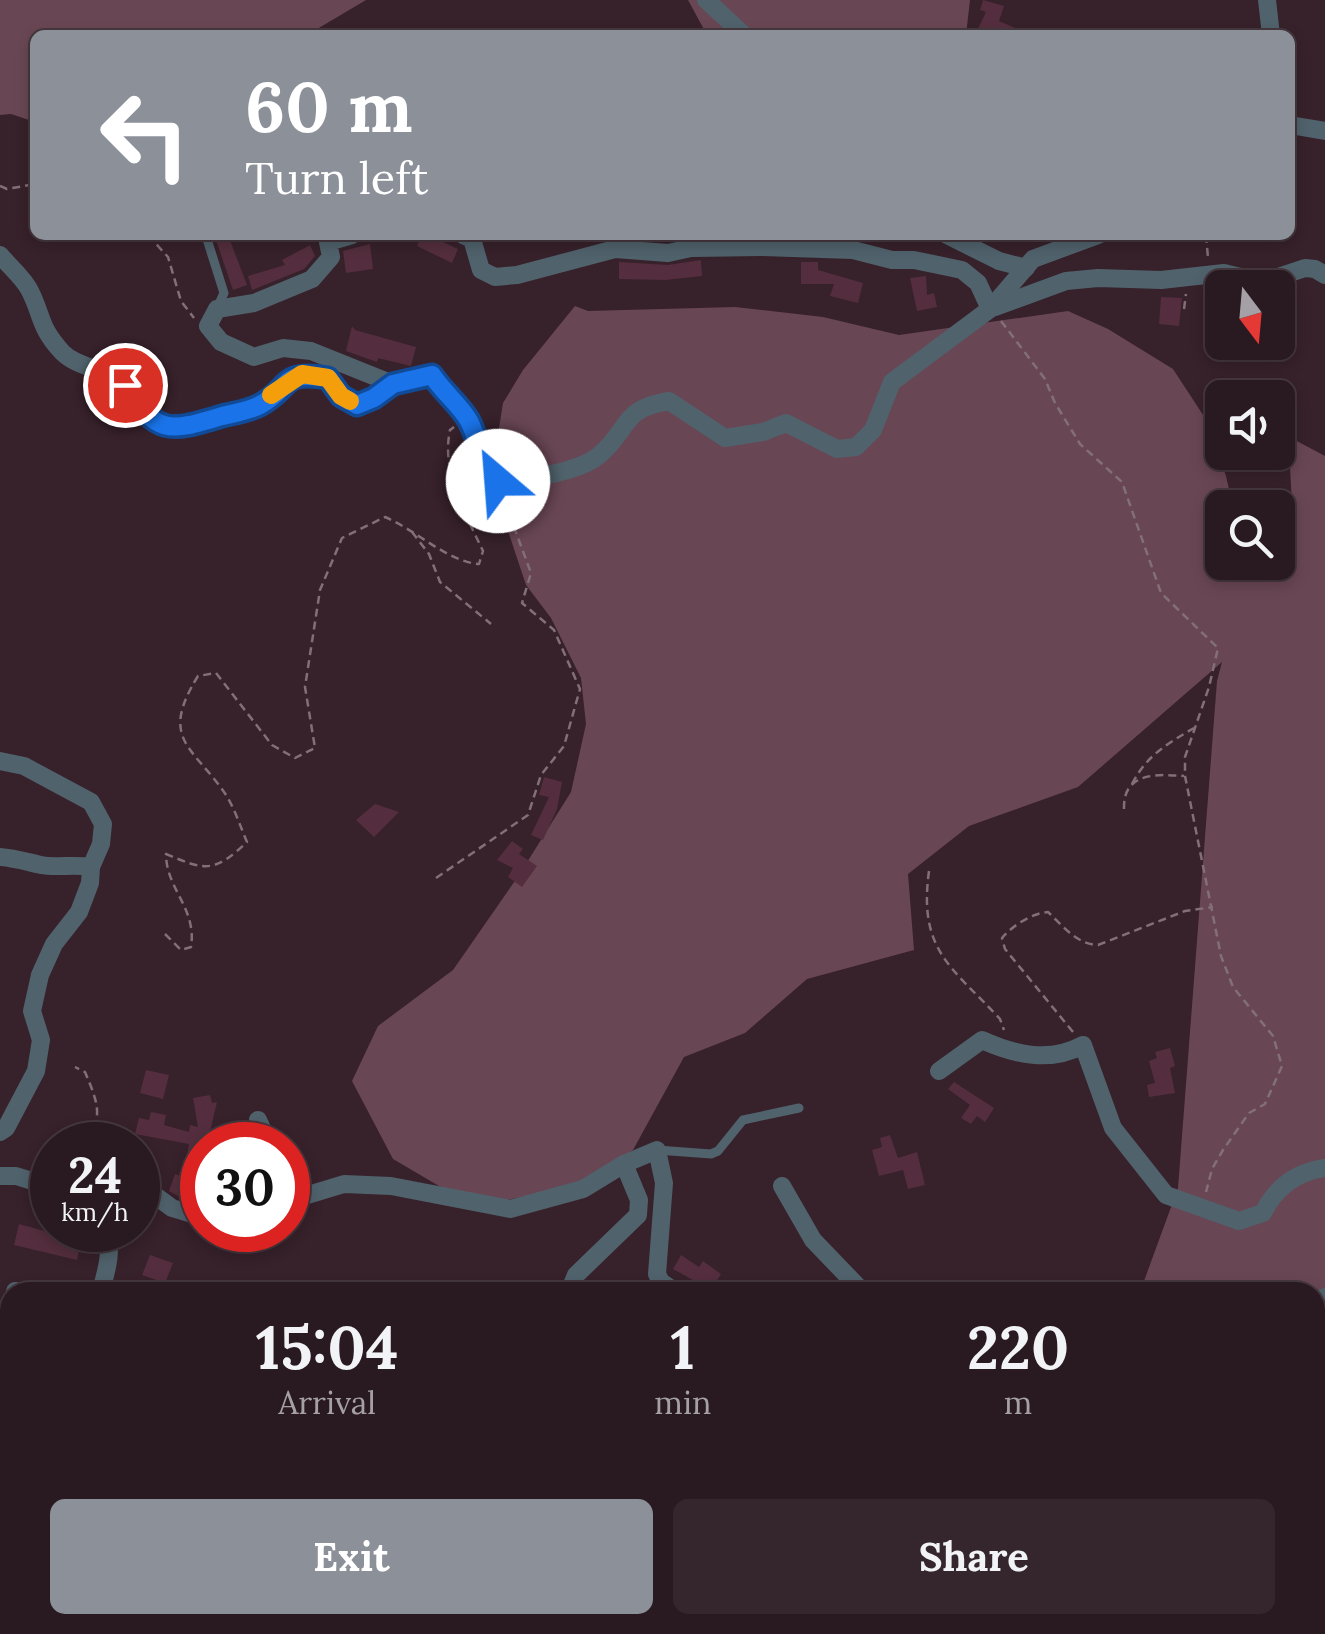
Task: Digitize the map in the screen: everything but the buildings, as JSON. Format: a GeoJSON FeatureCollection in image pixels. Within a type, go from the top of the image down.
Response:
{"type":"FeatureCollection","features":[{"type":"Feature","properties":{"kind":"street"},"geometry":{"type":"LineString","coordinates":[[706,0],[739,30]]}},
{"type":"Feature","properties":{"kind":"street"},"geometry":{"type":"LineString","coordinates":[[1267,0],[1270,30]]}},
{"type":"Feature","properties":{"kind":"street"},"geometry":{"type":"LineString","coordinates":[[1295,126],[1325,131]]}},
{"type":"Feature","properties":{"kind":"street"},"geometry":{"type":"LineString","coordinates":[[335,240],[328,242],[330,257],[312,279],[254,302],[217,309],[208,326],[221,342],[254,356],[283,348],[311,351],[393,384]]}},
{"type":"Feature","properties":{"kind":"street"},"geometry":{"type":"LineString","coordinates":[[473,240],[481,270],[495,277],[535,271],[615,249],[668,253],[691,248],[776,246],[854,250],[962,270],[978,282],[990,309]]}},
{"type":"Feature","properties":{"kind":"street"},"geometry":{"type":"LineString","coordinates":[[956,240],[998,262],[1026,268]]}},
{"type":"Feature","properties":{"kind":"street"},"geometry":{"type":"LineString","coordinates":[[0,255],[30,288],[40,325],[66,357],[102,370],[125,385],[145,415],[162,425],[174,428],[261,405],[282,385],[302,374],[328,378],[341,396],[357,405],[393,384],[432,375],[468,418],[487,471],[498,481],[515,481],[586,464],[600,455],[629,418],[644,406],[669,401],[725,438],[764,432],[786,423],[837,449],[856,447],[873,430],[892,382],[990,309],[1032,259],[1083,240]]}},
{"type":"Feature","properties":{"kind":"street"},"geometry":{"type":"LineString","coordinates":[[1295,271],[1315,268],[1325,275]]}},
{"type":"Feature","properties":{"kind":"street"},"geometry":{"type":"LineString","coordinates":[[990,309],[1066,281],[1161,280],[1205,275]]}},
{"type":"Feature","properties":{"kind":"street"},"geometry":{"type":"LineString","coordinates":[[0,761],[24,766],[91,802],[103,824],[101,844],[79,912],[54,944],[40,974],[32,1012],[40,1040],[36,1071],[6,1128],[0,1132]]}},
{"type":"Feature","properties":{"kind":"street"},"geometry":{"type":"LineString","coordinates":[[0,857],[45,866],[91,867]]}},
{"type":"Feature","properties":{"kind":"street"},"geometry":{"type":"LineString","coordinates":[[939,1072],[982,1040],[1010,1051],[1053,1056],[1083,1045],[1112,1128],[1166,1195],[1239,1221],[1264,1213],[1272,1196],[1292,1178],[1325,1168]]}},
{"type":"Feature","properties":{"kind":"street"},"geometry":{"type":"LineString","coordinates":[[310,1195],[344,1184],[391,1186],[510,1209],[583,1189],[624,1164],[657,1150],[664,1183],[658,1231],[657,1274],[661,1282]]}},
{"type":"Feature","properties":{"kind":"street"},"geometry":{"type":"LineString","coordinates":[[573,1282],[638,1215],[639,1200],[624,1164]]}},
{"type":"Feature","properties":{"kind":"street"},"geometry":{"type":"LineString","coordinates":[[0,1176],[30,1180]]}},
{"type":"Feature","properties":{"kind":"street"},"geometry":{"type":"LineString","coordinates":[[782,1186],[814,1240],[854,1282]]}},
{"type":"Feature","properties":{"kind":"street"},"geometry":{"type":"LineString","coordinates":[[103,1282],[109,1252]]}},
{"type":"Feature","properties":{"kind":"lane"},"geometry":{"type":"LineString","coordinates":[[207,240],[224,293],[217,309]]}},
{"type":"Feature","properties":{"kind":"lane"},"geometry":{"type":"LineString","coordinates":[[657,1150],[712,1154],[743,1120],[799,1108]]}},
{"type":"Feature","properties":{"kind":"path"},"geometry":{"type":"LineString","coordinates":[[0,186],[7,189],[30,185]]}},
{"type":"Feature","properties":{"kind":"path"},"geometry":{"type":"LineString","coordinates":[[153,240],[168,257],[181,301],[193,317],[208,326]]}},
{"type":"Feature","properties":{"kind":"path"},"geometry":{"type":"LineString","coordinates":[[1208,240],[1208,261],[1220,270]]}},
{"type":"Feature","properties":{"kind":"path"},"geometry":{"type":"LineString","coordinates":[[990,309],[1046,379],[1080,444],[1122,482],[1162,593],[1218,648],[1185,757],[1186,776],[1221,956],[1232,987],[1274,1036],[1282,1066],[1266,1104],[1249,1113],[1223,1150],[1199,1207]]}},
{"type":"Feature","properties":{"kind":"path"},"geometry":{"type":"LineString","coordinates":[[165,934],[182,950],[191,947],[193,932],[184,902],[166,870],[166,854],[198,868],[213,868],[247,842],[226,794],[184,745],[180,732],[186,695],[198,676],[216,673],[272,745],[294,758],[315,748],[305,688],[320,590],[342,538],[385,517],[408,527],[458,563],[479,564],[483,550],[457,494],[448,460],[450,430],[468,418]]}},
{"type":"Feature","properties":{"kind":"path"},"geometry":{"type":"LineString","coordinates":[[436,878],[528,815],[540,775],[564,746],[580,689],[554,630],[522,603],[532,572],[498,481]]}},
{"type":"Feature","properties":{"kind":"path"},"geometry":{"type":"LineString","coordinates":[[408,527],[430,554],[440,582],[491,624]]}},
{"type":"Feature","properties":{"kind":"path"},"geometry":{"type":"LineString","coordinates":[[1124,809],[1128,787],[1143,763],[1196,728]]}},
{"type":"Feature","properties":{"kind":"path"},"geometry":{"type":"LineString","coordinates":[[1132,784],[1155,774],[1186,776]]}},
{"type":"Feature","properties":{"kind":"path"},"geometry":{"type":"LineString","coordinates":[[929,871],[928,922],[937,948],[951,970],[1000,1020],[1010,1051]]}},
{"type":"Feature","properties":{"kind":"path"},"geometry":{"type":"LineString","coordinates":[[1083,1045],[1005,948],[1002,938],[1008,930],[1040,912],[1048,912],[1087,945],[1098,945],[1184,911],[1213,908]]}},
{"type":"Feature","properties":{"kind":"path"},"geometry":{"type":"LineString","coordinates":[[75,1068],[84,1072],[98,1112],[96,1122]]}},
{"type":"Feature","properties":{"kind":"shaded area"},"geometry":{"type":"Polygon","coordinates":[[[0,0],[366,0],[315,30],[30,30],[30,120],[0,115],[0,0]]]}},
{"type":"Feature","properties":{"kind":"shaded area"},"geometry":{"type":"Polygon","coordinates":[[[688,0],[970,0],[967,30],[704,30],[688,0]]]}},
{"type":"Feature","properties":{"kind":"shaded area"},"geometry":{"type":"Polygon","coordinates":[[[575,306],[588,311],[735,307],[823,317],[899,335],[1068,311],[1108,329],[1173,369],[1205,418],[1205,470],[1224,470],[1229,490],[1205,490],[1205,580],[1295,580],[1295,490],[1291,490],[1290,470],[1295,470],[1295,440],[1325,456],[1325,1282],[1144,1282],[1178,1188],[1217,681],[1222,662],[1078,787],[969,826],[908,874],[914,950],[807,979],[745,1033],[684,1057],[633,1150],[589,1182],[489,1204],[439,1186],[393,1159],[352,1081],[378,1026],[453,970],[519,875],[571,792],[586,724],[581,678],[551,618],[526,585],[508,531],[493,465],[503,403],[523,370],[575,306]]]}},
{"type":"Feature","properties":{"kind":"slow traffic"},"geometry":{"type":"LineString","coordinates":[[271,395],[302,374],[328,378],[341,396],[350,401]]}},
{"type":"Feature","properties":{"kind":"route"},"geometry":{"type":"LineString","coordinates":[[125,385],[145,415],[174,428],[261,405],[282,385],[302,374],[328,378],[341,396],[357,405],[393,384],[432,375],[468,418],[487,471],[498,481]]}}]}
